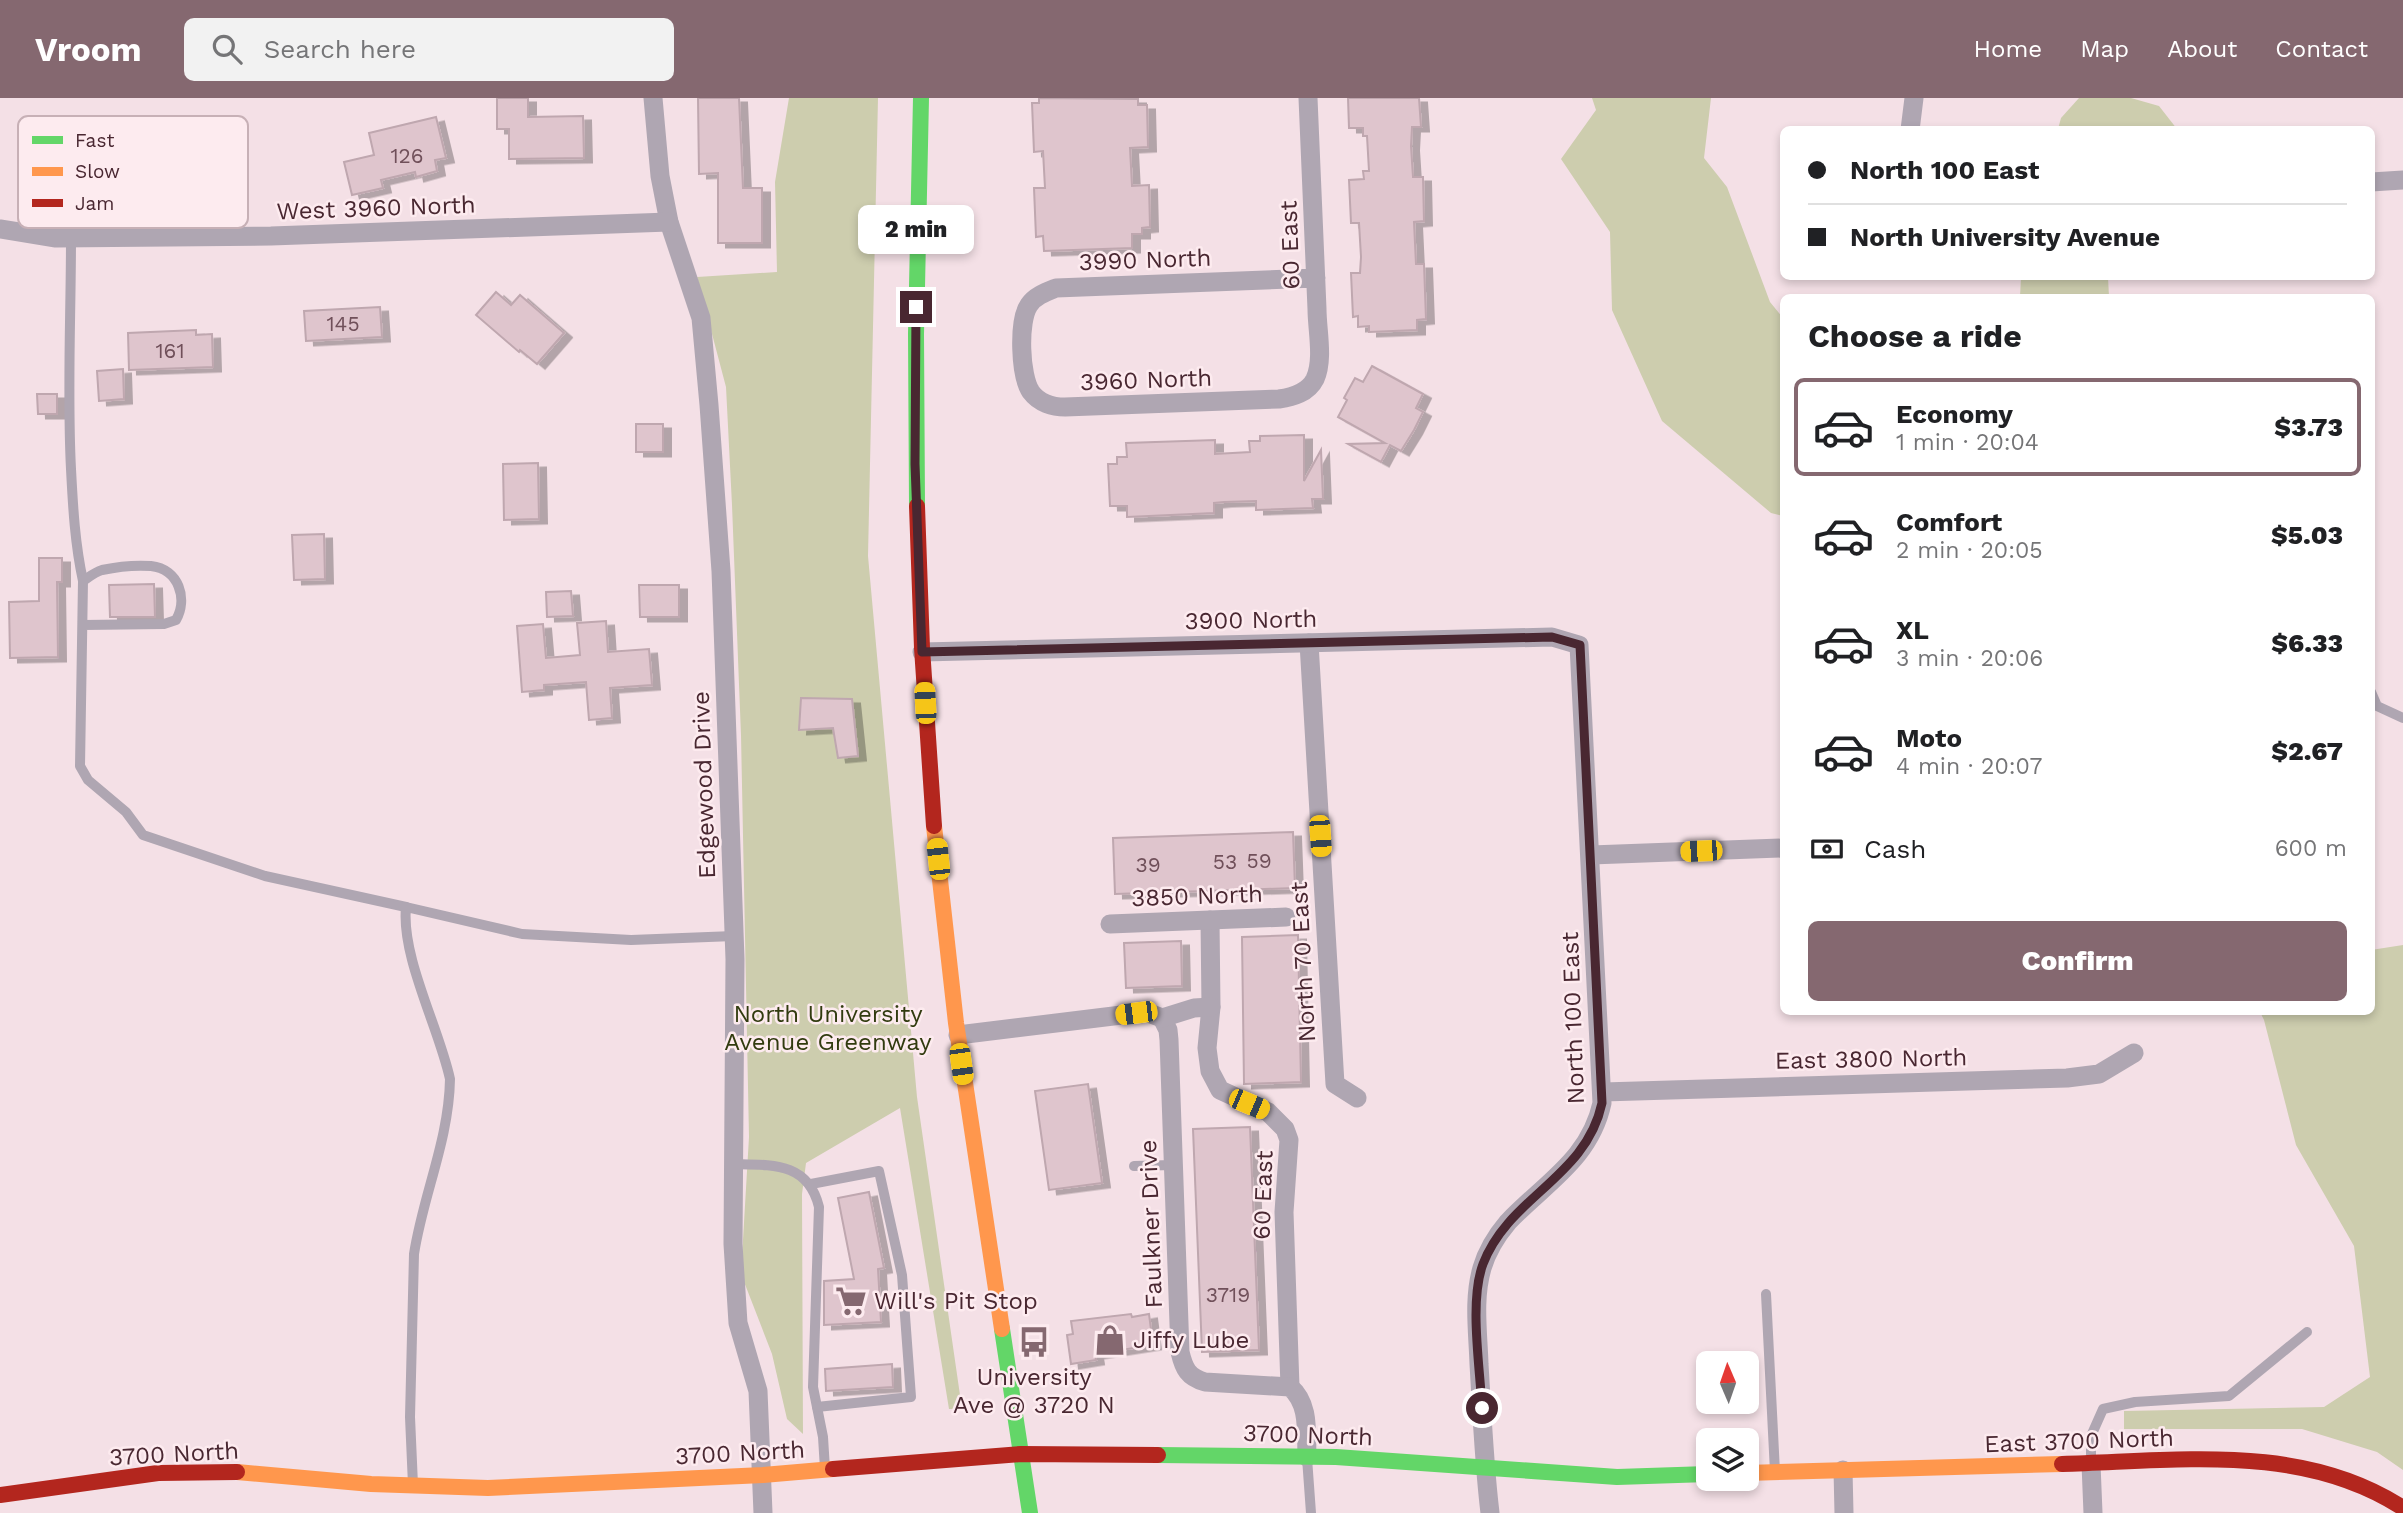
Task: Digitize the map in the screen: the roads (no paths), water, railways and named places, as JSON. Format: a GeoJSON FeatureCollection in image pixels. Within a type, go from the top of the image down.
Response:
{"type":"FeatureCollection","features":[{"type":"Feature","properties":{"kind":"main road"},"geometry":{"type":"LineString","coordinates":[[921,98],[914,374],[916,528],[935,834],[978,1180],[1030,1513]]}},
{"type":"Feature","properties":{"kind":"main road","name":"3700 North"},"geometry":{"type":"LineString","coordinates":[[0,1495],[158,1473],[260,1472],[371,1484],[488,1488],[763,1475],[1021,1454],[1307,1457],[1484,1466]]}},
{"type":"Feature","properties":{"kind":"main road","name":"East 3700 North"},"geometry":{"type":"LineString","coordinates":[[1759,1473],[2229,1459],[2280,1461],[2316,1468],[2366,1485],[2403,1508]]}},
{"type":"Feature","properties":{"kind":"main road"},"geometry":{"type":"LineString","coordinates":[[1484,1466],[1617,1477],[1696,1474]]}},
{"type":"Feature","properties":{"kind":"street","name":"Edgewood Drive"},"geometry":{"type":"LineString","coordinates":[[653,98],[660,176],[670,222],[701,318],[709,405],[721,571],[734,936],[733,1244],[738,1323],[758,1391],[763,1513]]}},
{"type":"Feature","properties":{"kind":"street","name":"60 East"},"geometry":{"type":"LineString","coordinates":[[1308,98],[1318,362],[1315,377],[1308,387]]}},
{"type":"Feature","properties":{"kind":"street"},"geometry":{"type":"LineString","coordinates":[[1910,126],[1914,98]]}},
{"type":"Feature","properties":{"kind":"street"},"geometry":{"type":"LineString","coordinates":[[2375,183],[2403,180]]}},
{"type":"Feature","properties":{"kind":"street","name":"West 3960 North"},"geometry":{"type":"LineString","coordinates":[[0,229],[56,238],[271,236],[670,222]]}},
{"type":"Feature","properties":{"kind":"street","name":"3990 North"},"geometry":{"type":"LineString","coordinates":[[1023,350],[1022,324],[1028,307],[1040,295],[1056,288],[1316,278]]}},
{"type":"Feature","properties":{"kind":"street","name":"3960 North"},"geometry":{"type":"LineString","coordinates":[[1023,350],[1025,373],[1032,394],[1057,407],[1279,399],[1296,396],[1308,387]]}},
{"type":"Feature","properties":{"kind":"street","name":"3900 North"},"geometry":{"type":"LineString","coordinates":[[922,652],[1552,637],[1580,645]]}},
{"type":"Feature","properties":{"kind":"street","name":"North 70 East"},"geometry":{"type":"LineString","coordinates":[[1309,643],[1335,1084],[1357,1098]]}},
{"type":"Feature","properties":{"kind":"street","name":"North 100 East"},"geometry":{"type":"LineString","coordinates":[[1490,1513],[1484,1466],[1477,1308],[1482,1267],[1491,1245],[1507,1223],[1577,1157],[1591,1138],[1598,1122],[1603,1092],[1580,645]]}},
{"type":"Feature","properties":{"kind":"street"},"geometry":{"type":"LineString","coordinates":[[1591,855],[1780,848]]}},
{"type":"Feature","properties":{"kind":"street","name":"3850 North"},"geometry":{"type":"LineString","coordinates":[[1110,924],[1286,917]]}},
{"type":"Feature","properties":{"kind":"street","name":"60 East"},"geometry":{"type":"LineString","coordinates":[[1210,920],[1211,1007],[1207,1059],[1215,1083],[1230,1096],[1268,1112],[1285,1129],[1289,1140],[1284,1212],[1290,1387]]}},
{"type":"Feature","properties":{"kind":"street"},"geometry":{"type":"LineString","coordinates":[[958,1035],[1146,1012],[1162,1018],[1194,1008],[1211,1007]]}},
{"type":"Feature","properties":{"kind":"street","name":"Faulkner Drive"},"geometry":{"type":"LineString","coordinates":[[1162,1018],[1168,1030],[1180,1352],[1183,1364],[1194,1379],[1205,1382],[1290,1387]]}},
{"type":"Feature","properties":{"kind":"street","name":"East 3800 North"},"geometry":{"type":"LineString","coordinates":[[1603,1092],[2067,1079],[2099,1074],[2134,1053]]}},
{"type":"Feature","properties":{"kind":"street"},"geometry":{"type":"LineString","coordinates":[[1290,1387],[1298,1393],[1305,1410],[1307,1457]]}},
{"type":"Feature","properties":{"kind":"street"},"geometry":{"type":"LineString","coordinates":[[2091,1464],[2093,1513]]}},
{"type":"Feature","properties":{"kind":"street"},"geometry":{"type":"LineString","coordinates":[[1843,1471],[1844,1513]]}},
{"type":"Feature","properties":{"kind":"lane"},"geometry":{"type":"LineString","coordinates":[[71,238],[69,425],[75,541],[83,581],[80,766],[89,780],[126,811],[144,835],[265,876],[522,934],[631,940],[734,936]]}},
{"type":"Feature","properties":{"kind":"lane"},"geometry":{"type":"LineString","coordinates":[[83,581],[99,570],[154,566],[176,579],[181,593],[182,609],[176,620],[164,624],[83,625]]}},
{"type":"Feature","properties":{"kind":"lane"},"geometry":{"type":"LineString","coordinates":[[2375,701],[2377,706],[2403,718]]}},
{"type":"Feature","properties":{"kind":"lane"},"geometry":{"type":"LineString","coordinates":[[406,907],[405,919],[411,954],[450,1079],[442,1145],[414,1254],[410,1417],[413,1486]]}},
{"type":"Feature","properties":{"kind":"lane"},"geometry":{"type":"LineString","coordinates":[[733,1164],[781,1166],[802,1176],[811,1184],[819,1207],[813,1387],[823,1437],[825,1470]]}},
{"type":"Feature","properties":{"kind":"lane"},"geometry":{"type":"LineString","coordinates":[[1134,1166],[1173,1165]]}},
{"type":"Feature","properties":{"kind":"lane"},"geometry":{"type":"LineString","coordinates":[[811,1184],[879,1171],[902,1275],[911,1397],[817,1406]]}},
{"type":"Feature","properties":{"kind":"lane"},"geometry":{"type":"LineString","coordinates":[[1766,1294],[1775,1472]]}},
{"type":"Feature","properties":{"kind":"lane"},"geometry":{"type":"LineString","coordinates":[[2091,1464],[2091,1436],[2103,1409],[2135,1402],[2229,1396],[2307,1332]]}},
{"type":"Feature","properties":{"kind":"lane"},"geometry":{"type":"LineString","coordinates":[[1307,1457],[1311,1513]]}},
{"type":"Feature","properties":{"kind":"place","name":"Will's Pit Stop"},"geometry":{"type":"Point","coordinates":[851,1301]}},
{"type":"Feature","properties":{"kind":"place","name":"Jiffy Lube"},"geometry":{"type":"Point","coordinates":[1110,1340]}},
{"type":"Feature","properties":{"kind":"place","name":"University Ave @ 3720 N"},"geometry":{"type":"Point","coordinates":[1034,1342]}},
{"type":"Feature","properties":{"kind":"park label","name":"North University Avenue Greenway"},"geometry":{"type":"Point","coordinates":[828,1028]}}]}
